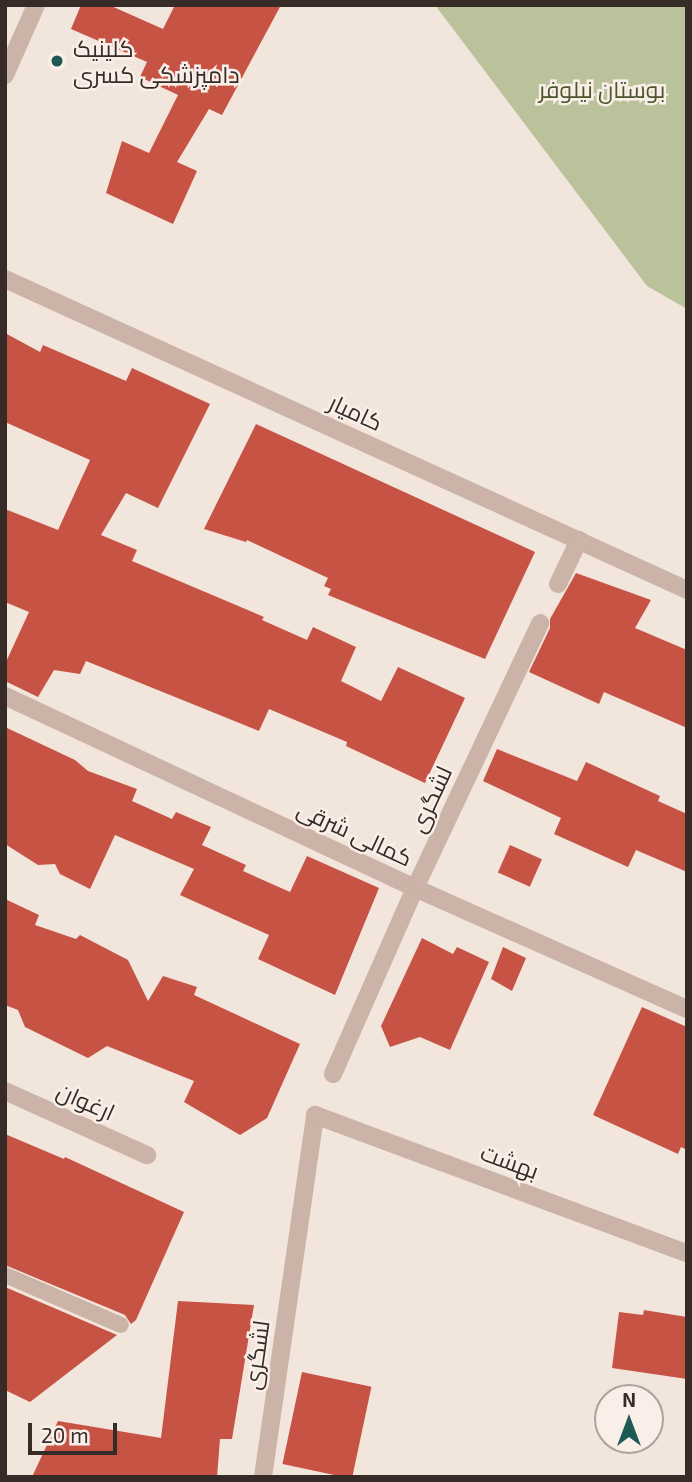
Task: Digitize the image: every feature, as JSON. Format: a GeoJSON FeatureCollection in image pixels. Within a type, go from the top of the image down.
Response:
{"type":"FeatureCollection","features":[{"type":"Feature","properties":{"kind":"street"},"geometry":{"type":"LineString","coordinates":[[5,75],[36,5]]}},
{"type":"Feature","properties":{"kind":"street","name":"کامیار"},"geometry":{"type":"LineString","coordinates":[[5,279],[687,590]]}},
{"type":"Feature","properties":{"kind":"street"},"geometry":{"type":"LineString","coordinates":[[558,584],[579,540]]}},
{"type":"Feature","properties":{"kind":"street","name":"لشگری"},"geometry":{"type":"LineString","coordinates":[[333,1074],[415,888],[540,623]]}},
{"type":"Feature","properties":{"kind":"street","name":"کمالی شرقی"},"geometry":{"type":"LineString","coordinates":[[5,696],[415,888],[687,1009]]}},
{"type":"Feature","properties":{"kind":"street","name":"ارغوان"},"geometry":{"type":"LineString","coordinates":[[5,1091],[147,1154]]}},
{"type":"Feature","properties":{"kind":"street","name":"لشگری"},"geometry":{"type":"LineString","coordinates":[[263,1477],[315,1115]]}},
{"type":"Feature","properties":{"kind":"street","name":"بهشت"},"geometry":{"type":"LineString","coordinates":[[315,1115],[687,1253]]}},
{"type":"Feature","properties":{"kind":"lane"},"geometry":{"type":"LineString","coordinates":[[5,1275],[121,1325]]}},
{"type":"Feature","properties":{"kind":"green space","name":"بوستان نیلوفر"},"geometry":{"type":"Polygon","coordinates":[[[435,5],[687,5],[687,309],[647,286],[435,5]]]}},
{"type":"Feature","properties":{"kind":"building"},"geometry":{"type":"Polygon","coordinates":[[[81,5],[109,5],[163,29],[175,5],[281,5],[222,115],[209,109],[177,162],[197,171],[173,224],[106,193],[122,141],[149,153],[178,95],[140,77],[147,62],[71,29],[81,5]]]}},
{"type":"Feature","properties":{"kind":"building"},"geometry":{"type":"Polygon","coordinates":[[[5,333],[40,352],[43,345],[126,381],[132,368],[210,404],[158,508],[126,493],[101,535],[137,550],[132,561],[264,617],[262,620],[307,640],[313,627],[356,647],[341,681],[381,701],[398,667],[465,698],[425,783],[346,746],[347,742],[269,709],[259,731],[86,661],[80,674],[54,670],[38,697],[5,681],[5,664],[29,612],[5,602],[5,509],[58,530],[90,460],[5,422],[5,333]]]}},
{"type":"Feature","properties":{"kind":"building"},"geometry":{"type":"Polygon","coordinates":[[[256,424],[535,552],[485,659],[328,595],[331,589],[324,586],[328,578],[247,540],[246,542],[204,529],[256,424]]]}},
{"type":"Feature","properties":{"kind":"building"},"geometry":{"type":"Polygon","coordinates":[[[576,573],[651,600],[635,628],[687,650],[687,728],[604,692],[599,704],[529,672],[550,628],[550,619],[576,573]]]}},
{"type":"Feature","properties":{"kind":"building"},"geometry":{"type":"Polygon","coordinates":[[[5,727],[75,760],[88,771],[137,789],[132,801],[172,819],[176,812],[211,827],[202,845],[246,865],[243,871],[290,892],[307,856],[379,888],[335,995],[258,959],[269,935],[180,895],[194,869],[115,835],[90,889],[60,874],[55,864],[38,865],[5,844],[5,727]]]}},
{"type":"Feature","properties":{"kind":"building"},"geometry":{"type":"Polygon","coordinates":[[[497,749],[577,781],[586,762],[660,796],[658,801],[687,814],[687,872],[636,850],[628,867],[554,834],[561,818],[483,781],[497,749]]]}},
{"type":"Feature","properties":{"kind":"building"},"geometry":{"type":"Polygon","coordinates":[[[510,845],[542,859],[530,887],[498,872],[510,845]]]}},
{"type":"Feature","properties":{"kind":"building"},"geometry":{"type":"Polygon","coordinates":[[[5,899],[39,915],[35,925],[76,939],[80,935],[128,960],[148,1001],[163,976],[197,987],[194,995],[300,1044],[267,1118],[240,1135],[184,1102],[194,1081],[107,1046],[88,1058],[25,1027],[18,1010],[5,1005],[5,899]]]}},
{"type":"Feature","properties":{"kind":"building"},"geometry":{"type":"Polygon","coordinates":[[[422,938],[453,954],[457,947],[489,962],[450,1050],[420,1037],[390,1047],[381,1026],[422,938]]]}},
{"type":"Feature","properties":{"kind":"building"},"geometry":{"type":"Polygon","coordinates":[[[503,947],[526,958],[512,991],[491,979],[503,947]]]}},
{"type":"Feature","properties":{"kind":"building"},"geometry":{"type":"Polygon","coordinates":[[[642,1007],[687,1027],[687,1150],[681,1147],[678,1154],[593,1115],[642,1007]]]}},
{"type":"Feature","properties":{"kind":"building"},"geometry":{"type":"Polygon","coordinates":[[[5,1134],[64,1159],[65,1157],[184,1212],[136,1320],[131,1324],[125,1315],[5,1265],[5,1134]]]}},
{"type":"Feature","properties":{"kind":"building"},"geometry":{"type":"Polygon","coordinates":[[[5,1287],[117,1335],[30,1402],[5,1390],[5,1287]]]}},
{"type":"Feature","properties":{"kind":"building"},"geometry":{"type":"Polygon","coordinates":[[[178,1301],[254,1305],[232,1439],[220,1439],[217,1477],[32,1477],[58,1421],[161,1438],[178,1301]]]}},
{"type":"Feature","properties":{"kind":"building"},"geometry":{"type":"Polygon","coordinates":[[[644,1310],[687,1317],[687,1379],[612,1368],[619,1312],[643,1315],[644,1310]]]}},
{"type":"Feature","properties":{"kind":"building"},"geometry":{"type":"Polygon","coordinates":[[[302,1372],[371,1387],[352,1477],[282,1464],[302,1372]]]}},
{"type":"Feature","properties":{"kind":"place","name":"کلینیک دامپزشکی کسری"},"geometry":{"type":"Point","coordinates":[57,61]}}]}
